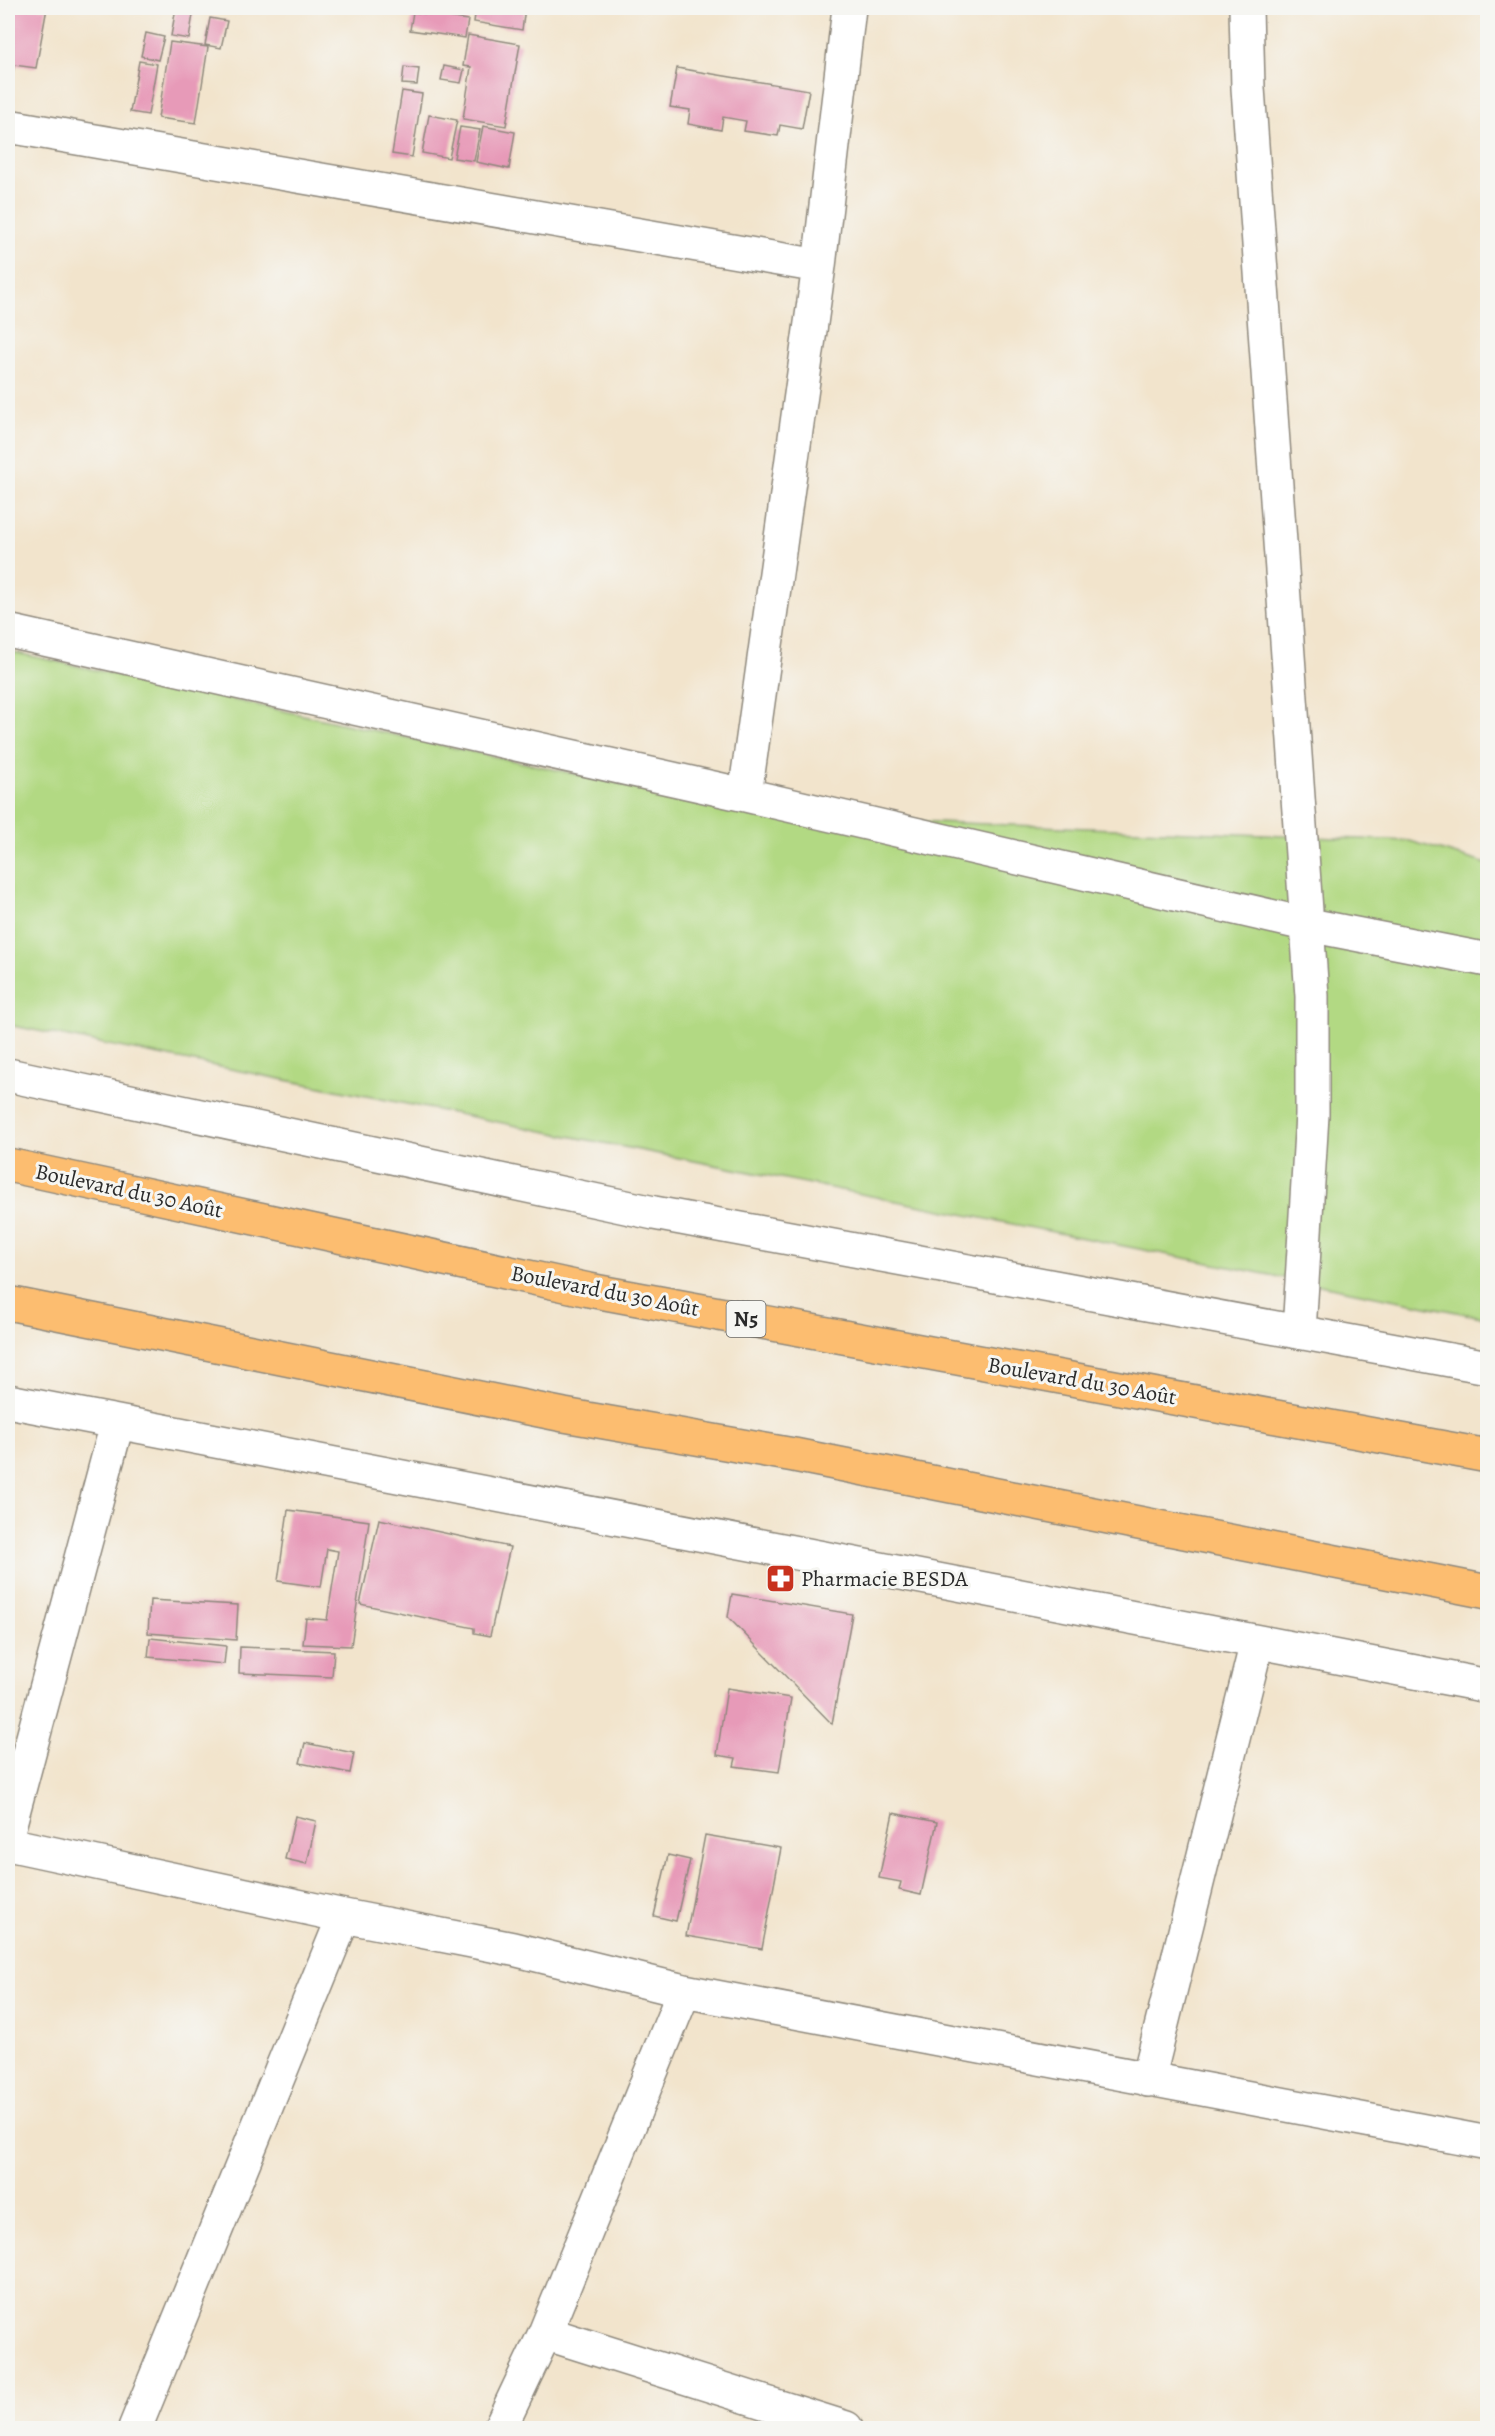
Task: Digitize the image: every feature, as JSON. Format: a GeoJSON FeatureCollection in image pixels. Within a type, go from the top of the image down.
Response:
{"type":"FeatureCollection","features":[{"type":"Feature","properties":{"kind":"highway","name":"Boulevard du 30 Août"},"geometry":{"type":"LineString","coordinates":[[8,1165],[589,1290],[1488,1456]]}},
{"type":"Feature","properties":{"kind":"highway"},"geometry":{"type":"LineString","coordinates":[[8,1303],[564,1415],[794,1455],[1488,1592]]}},
{"type":"Feature","properties":{"kind":"street"},"geometry":{"type":"LineString","coordinates":[[745,795],[819,266],[849,8]]}},
{"type":"Feature","properties":{"kind":"street"},"geometry":{"type":"LineString","coordinates":[[1246,8],[1249,100],[1309,925],[1312,1114],[1299,1332]]}},
{"type":"Feature","properties":{"kind":"street"},"geometry":{"type":"LineString","coordinates":[[8,126],[819,266]]}},
{"type":"Feature","properties":{"kind":"street"},"geometry":{"type":"LineString","coordinates":[[8,631],[745,795],[1309,925],[1488,960]]}},
{"type":"Feature","properties":{"kind":"street"},"geometry":{"type":"LineString","coordinates":[[8,1075],[654,1213],[1488,1367]]}},
{"type":"Feature","properties":{"kind":"street"},"geometry":{"type":"LineString","coordinates":[[8,1401],[117,1424],[1488,1686]]}},
{"type":"Feature","properties":{"kind":"street"},"geometry":{"type":"LineString","coordinates":[[8,1831],[117,1424]]}},
{"type":"Feature","properties":{"kind":"street"},"geometry":{"type":"LineString","coordinates":[[1148,2080],[1257,1642]]}},
{"type":"Feature","properties":{"kind":"street"},"geometry":{"type":"LineString","coordinates":[[8,1844],[344,1916],[513,1948],[684,1991],[1488,2143]]}},
{"type":"Feature","properties":{"kind":"street"},"geometry":{"type":"LineString","coordinates":[[135,2428],[344,1916]]}},
{"type":"Feature","properties":{"kind":"street"},"geometry":{"type":"LineString","coordinates":[[500,2428],[545,2333],[684,1991]]}},
{"type":"Feature","properties":{"kind":"street"},"geometry":{"type":"LineString","coordinates":[[545,2333],[846,2428]]}},
{"type":"Feature","properties":{"kind":"green space"},"geometry":{"type":"Polygon","coordinates":[[[8,651],[765,815],[1410,841],[1487,864],[1487,1318],[8,1025],[8,651]]]}},
{"type":"Feature","properties":{"kind":"building"},"geometry":{"type":"Polygon","coordinates":[[[8,8],[47,8],[36,68],[14,65],[13,75],[8,74],[8,8]]]}},
{"type":"Feature","properties":{"kind":"building"},"geometry":{"type":"Polygon","coordinates":[[[176,8],[194,8],[189,39],[171,36],[176,8]]]}},
{"type":"Feature","properties":{"kind":"building"},"geometry":{"type":"Polygon","coordinates":[[[435,8],[469,8],[468,13],[435,8]]]}},
{"type":"Feature","properties":{"kind":"building"},"geometry":{"type":"Polygon","coordinates":[[[476,8],[525,8],[522,30],[474,22],[476,8]]]}},
{"type":"Feature","properties":{"kind":"building"},"geometry":{"type":"Polygon","coordinates":[[[413,12],[468,20],[465,38],[410,30],[413,12]]]}},
{"type":"Feature","properties":{"kind":"building"},"geometry":{"type":"Polygon","coordinates":[[[210,18],[227,21],[221,48],[205,45],[210,18]]]}},
{"type":"Feature","properties":{"kind":"building"},"geometry":{"type":"Polygon","coordinates":[[[146,33],[164,37],[158,60],[141,56],[146,33]]]}},
{"type":"Feature","properties":{"kind":"building"},"geometry":{"type":"Polygon","coordinates":[[[468,35],[520,44],[506,126],[463,119],[471,67],[463,66],[468,35]]]}},
{"type":"Feature","properties":{"kind":"building"},"geometry":{"type":"Polygon","coordinates":[[[170,42],[208,47],[196,123],[158,118],[170,42]]]}},
{"type":"Feature","properties":{"kind":"building"},"geometry":{"type":"Polygon","coordinates":[[[139,61],[157,64],[148,115],[130,112],[139,61]]]}},
{"type":"Feature","properties":{"kind":"building"},"geometry":{"type":"Polygon","coordinates":[[[444,66],[464,70],[461,83],[441,80],[444,66]]]}},
{"type":"Feature","properties":{"kind":"building"},"geometry":{"type":"Polygon","coordinates":[[[404,67],[419,69],[417,85],[402,84],[404,67]]]}},
{"type":"Feature","properties":{"kind":"building"},"geometry":{"type":"Polygon","coordinates":[[[677,68],[809,90],[802,129],[780,125],[778,136],[744,131],[746,121],[723,117],[721,130],[688,124],[690,110],[670,107],[677,68]]]}},
{"type":"Feature","properties":{"kind":"building"},"geometry":{"type":"Polygon","coordinates":[[[402,91],[422,94],[412,157],[392,154],[402,91]]]}},
{"type":"Feature","properties":{"kind":"building"},"geometry":{"type":"Polygon","coordinates":[[[429,115],[457,120],[449,158],[422,153],[429,115]]]}},
{"type":"Feature","properties":{"kind":"building"},"geometry":{"type":"Polygon","coordinates":[[[483,126],[515,132],[509,169],[476,162],[483,126]]]}},
{"type":"Feature","properties":{"kind":"building"},"geometry":{"type":"Polygon","coordinates":[[[460,127],[480,130],[474,161],[454,158],[460,127]]]}},
{"type":"Feature","properties":{"kind":"building"},"geometry":{"type":"Polygon","coordinates":[[[288,1510],[369,1521],[351,1646],[303,1644],[306,1618],[327,1620],[338,1551],[327,1549],[321,1587],[278,1581],[288,1510]]]}},
{"type":"Feature","properties":{"kind":"building"},"geometry":{"type":"Polygon","coordinates":[[[379,1519],[510,1547],[490,1636],[474,1633],[474,1628],[360,1604],[379,1519]]]}},
{"type":"Feature","properties":{"kind":"building"},"geometry":{"type":"Polygon","coordinates":[[[732,1594],[852,1614],[832,1724],[728,1617],[732,1594]]]}},
{"type":"Feature","properties":{"kind":"building"},"geometry":{"type":"Polygon","coordinates":[[[150,1600],[238,1605],[236,1640],[148,1633],[150,1600]]]}},
{"type":"Feature","properties":{"kind":"building"},"geometry":{"type":"Polygon","coordinates":[[[150,1638],[226,1646],[224,1664],[148,1657],[150,1638]]]}},
{"type":"Feature","properties":{"kind":"building"},"geometry":{"type":"Polygon","coordinates":[[[240,1647],[334,1651],[332,1677],[239,1673],[240,1647]]]}},
{"type":"Feature","properties":{"kind":"building"},"geometry":{"type":"Polygon","coordinates":[[[727,1688],[791,1698],[779,1772],[734,1766],[736,1758],[717,1755],[727,1688]]]}},
{"type":"Feature","properties":{"kind":"building"},"geometry":{"type":"Polygon","coordinates":[[[305,1743],[354,1753],[350,1773],[300,1763],[305,1743]]]}},
{"type":"Feature","properties":{"kind":"building"},"geometry":{"type":"Polygon","coordinates":[[[893,1813],[937,1822],[921,1895],[899,1890],[901,1882],[879,1878],[893,1813]]]}},
{"type":"Feature","properties":{"kind":"building"},"geometry":{"type":"Polygon","coordinates":[[[295,1816],[316,1821],[307,1864],[285,1859],[295,1816]]]}},
{"type":"Feature","properties":{"kind":"building"},"geometry":{"type":"Polygon","coordinates":[[[705,1835],[781,1848],[762,1949],[686,1936],[705,1835]]]}},
{"type":"Feature","properties":{"kind":"building"},"geometry":{"type":"Polygon","coordinates":[[[668,1855],[690,1860],[676,1921],[654,1916],[668,1855]]]}},
{"type":"Feature","properties":{"kind":"place","name":"Pharmacie BESDA"},"geometry":{"type":"Point","coordinates":[780,1579]}}]}
